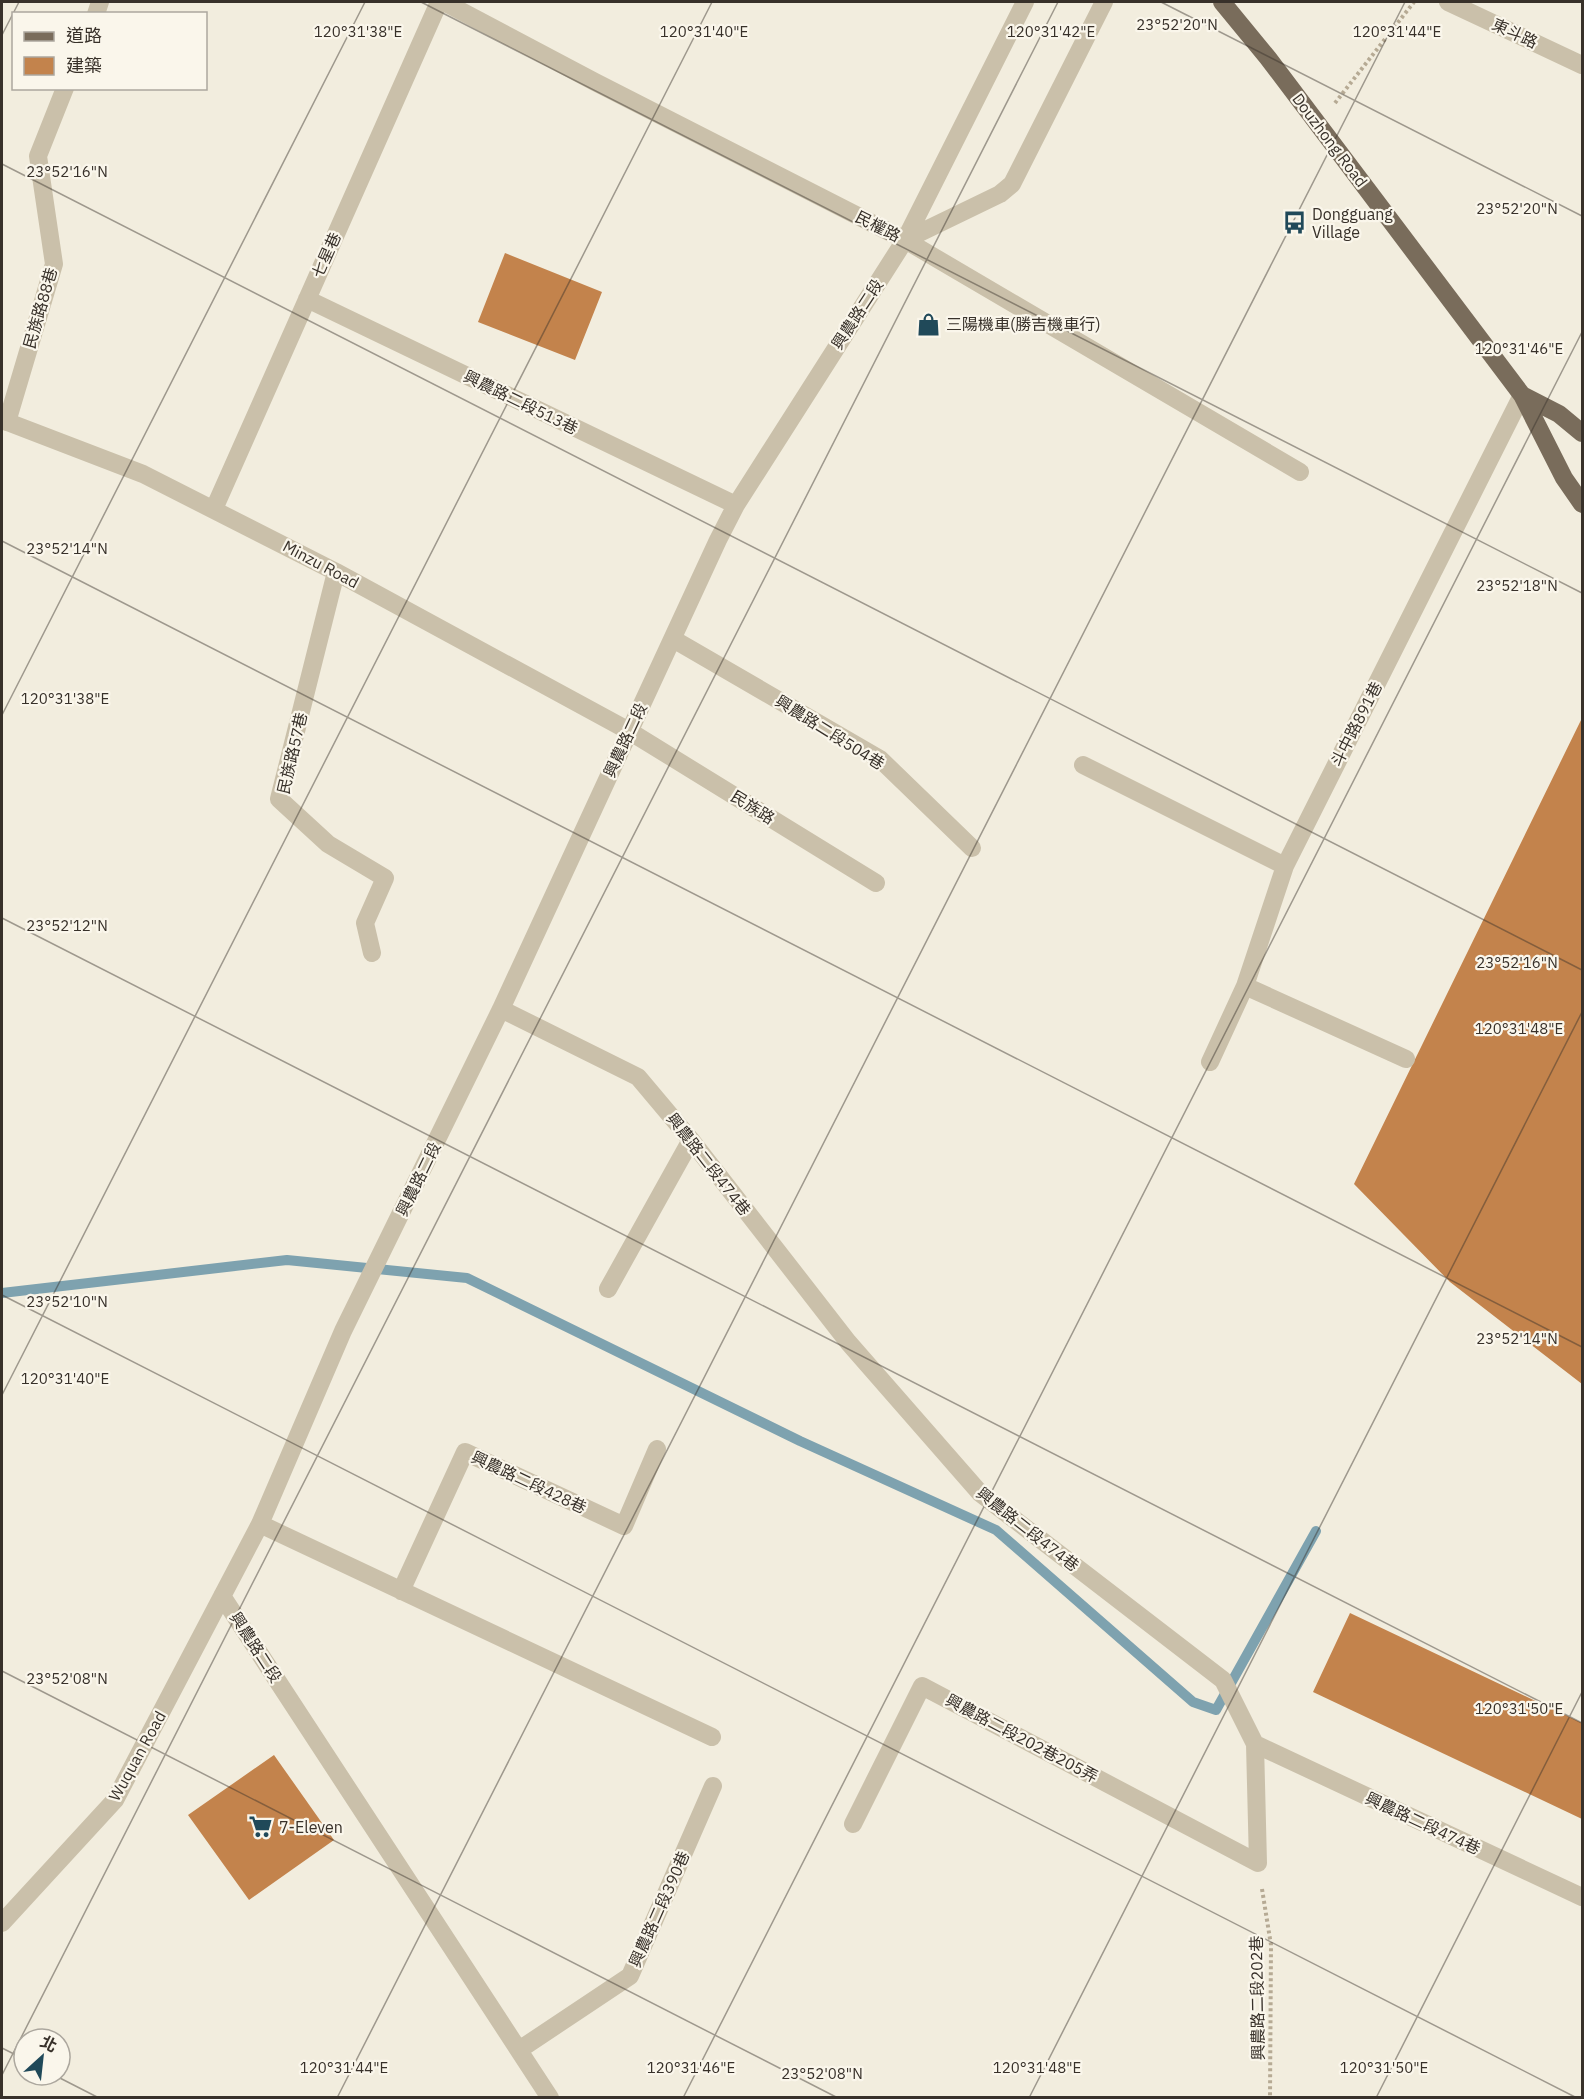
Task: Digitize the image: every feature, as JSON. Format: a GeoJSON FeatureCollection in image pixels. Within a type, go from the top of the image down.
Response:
{"type":"FeatureCollection","features":[{"type":"Feature","properties":{"kind":"main road","name":"Douzhong Road"},"geometry":{"type":"LineString","coordinates":[[1222,2],[1522,395],[1564,478],[1582,504]]}},
{"type":"Feature","properties":{"kind":"main road","name":"Douzhong Road"},"geometry":{"type":"LineString","coordinates":[[1522,395],[1559,414],[1582,434]]}},
{"type":"Feature","properties":{"kind":"street","name":"七星巷"},"geometry":{"type":"LineString","coordinates":[[214,509],[439,2]]}},
{"type":"Feature","properties":{"kind":"street","name":"民權路"},"geometry":{"type":"LineString","coordinates":[[444,2],[595,82],[905,240],[1300,472]]}},
{"type":"Feature","properties":{"kind":"street","name":"興農路二段"},"geometry":{"type":"LineString","coordinates":[[550,2097],[222,1596],[260,1524],[344,1331],[501,1009],[736,505],[905,240],[1025,2]]}},
{"type":"Feature","properties":{"kind":"street"},"geometry":{"type":"LineString","coordinates":[[905,240],[1000,194],[1012,184],[1104,2]]}},
{"type":"Feature","properties":{"kind":"street","name":"東斗路"},"geometry":{"type":"LineString","coordinates":[[1448,2],[1582,65]]}},
{"type":"Feature","properties":{"kind":"street","name":"民族路88巷"},"geometry":{"type":"LineString","coordinates":[[4,421],[54,264],[38,156],[64,90]]}},
{"type":"Feature","properties":{"kind":"street","name":"興農路二段513巷"},"geometry":{"type":"LineString","coordinates":[[307,298],[736,505]]}},
{"type":"Feature","properties":{"kind":"street","name":"斗中路891巷"},"geometry":{"type":"LineString","coordinates":[[1210,1062],[1245,986],[1284,866],[1522,395]]}},
{"type":"Feature","properties":{"kind":"street","name":"Minzu Road"},"geometry":{"type":"LineString","coordinates":[[4,421],[143,474],[214,509],[336,572],[629,731]]}},
{"type":"Feature","properties":{"kind":"street","name":"民族路57巷"},"geometry":{"type":"LineString","coordinates":[[336,572],[279,799],[328,844],[385,878],[365,923],[372,953]]}},
{"type":"Feature","properties":{"kind":"street","name":"興農路二段504巷"},"geometry":{"type":"LineString","coordinates":[[673,639],[880,759],[972,848]]}},
{"type":"Feature","properties":{"kind":"street","name":"民族路"},"geometry":{"type":"LineString","coordinates":[[629,731],[876,883]]}},
{"type":"Feature","properties":{"kind":"street"},"geometry":{"type":"LineString","coordinates":[[1083,765],[1284,866]]}},
{"type":"Feature","properties":{"kind":"street"},"geometry":{"type":"LineString","coordinates":[[1245,986],[1406,1059]]}},
{"type":"Feature","properties":{"kind":"street","name":"興農路二段474巷"},"geometry":{"type":"LineString","coordinates":[[501,1009],[638,1077],[691,1140],[848,1342],[980,1493],[1223,1680],[1255,1744],[1582,1897]]}},
{"type":"Feature","properties":{"kind":"street"},"geometry":{"type":"LineString","coordinates":[[608,1289],[691,1140]]}},
{"type":"Feature","properties":{"kind":"street","name":"興農路二段428巷"},"geometry":{"type":"LineString","coordinates":[[401,1591],[465,1452],[624,1526],[657,1449]]}},
{"type":"Feature","properties":{"kind":"street"},"geometry":{"type":"LineString","coordinates":[[260,1524],[712,1737]]}},
{"type":"Feature","properties":{"kind":"street","name":"Wuquan Road"},"geometry":{"type":"LineString","coordinates":[[2,1923],[115,1800],[222,1596]]}},
{"type":"Feature","properties":{"kind":"street","name":"興農路二段202巷205弄"},"geometry":{"type":"LineString","coordinates":[[853,1824],[922,1686],[1258,1863]]}},
{"type":"Feature","properties":{"kind":"street"},"geometry":{"type":"LineString","coordinates":[[1255,1744],[1258,1863]]}},
{"type":"Feature","properties":{"kind":"street","name":"興農路二段390巷"},"geometry":{"type":"LineString","coordinates":[[519,2050],[630,1976],[713,1786]]}},
{"type":"Feature","properties":{"kind":"path"},"geometry":{"type":"LineString","coordinates":[[1318,125],[1414,2]]}},
{"type":"Feature","properties":{"kind":"path","name":"興農路二段202巷"},"geometry":{"type":"LineString","coordinates":[[1258,1863],[1271,1945],[1270,2097]]}},
{"type":"Feature","properties":{"kind":"building"},"geometry":{"type":"Polygon","coordinates":[[[505,253],[602,292],[575,360],[478,322],[505,253]]]}},
{"type":"Feature","properties":{"kind":"building"},"geometry":{"type":"Polygon","coordinates":[[[1582,718],[1582,1384],[1450,1282],[1354,1184],[1582,718]]]}},
{"type":"Feature","properties":{"kind":"building"},"geometry":{"type":"Polygon","coordinates":[[[1350,1613],[1582,1723],[1582,1819],[1313,1692],[1350,1613]]]}},
{"type":"Feature","properties":{"kind":"building","name":"7-Eleven"},"geometry":{"type":"Polygon","coordinates":[[[274,1755],[334,1840],[249,1900],[188,1815],[274,1755]]]}},
{"type":"Feature","properties":{"kind":"waterway"},"geometry":{"type":"LineString","coordinates":[[2,1293],[287,1260],[467,1278],[800,1441],[996,1530],[1193,1702],[1216,1710],[1316,1531]]}},
{"type":"Feature","properties":{"kind":"place","name":"Dongguang Village"},"geometry":{"type":"Point","coordinates":[1294,223]}},
{"type":"Feature","properties":{"kind":"place","name":"三陽機車(勝吉機車行)"},"geometry":{"type":"Point","coordinates":[928,324]}},
{"type":"Feature","properties":{"kind":"place","name":"7-Eleven"},"geometry":{"type":"Point","coordinates":[261,1827]}}]}
